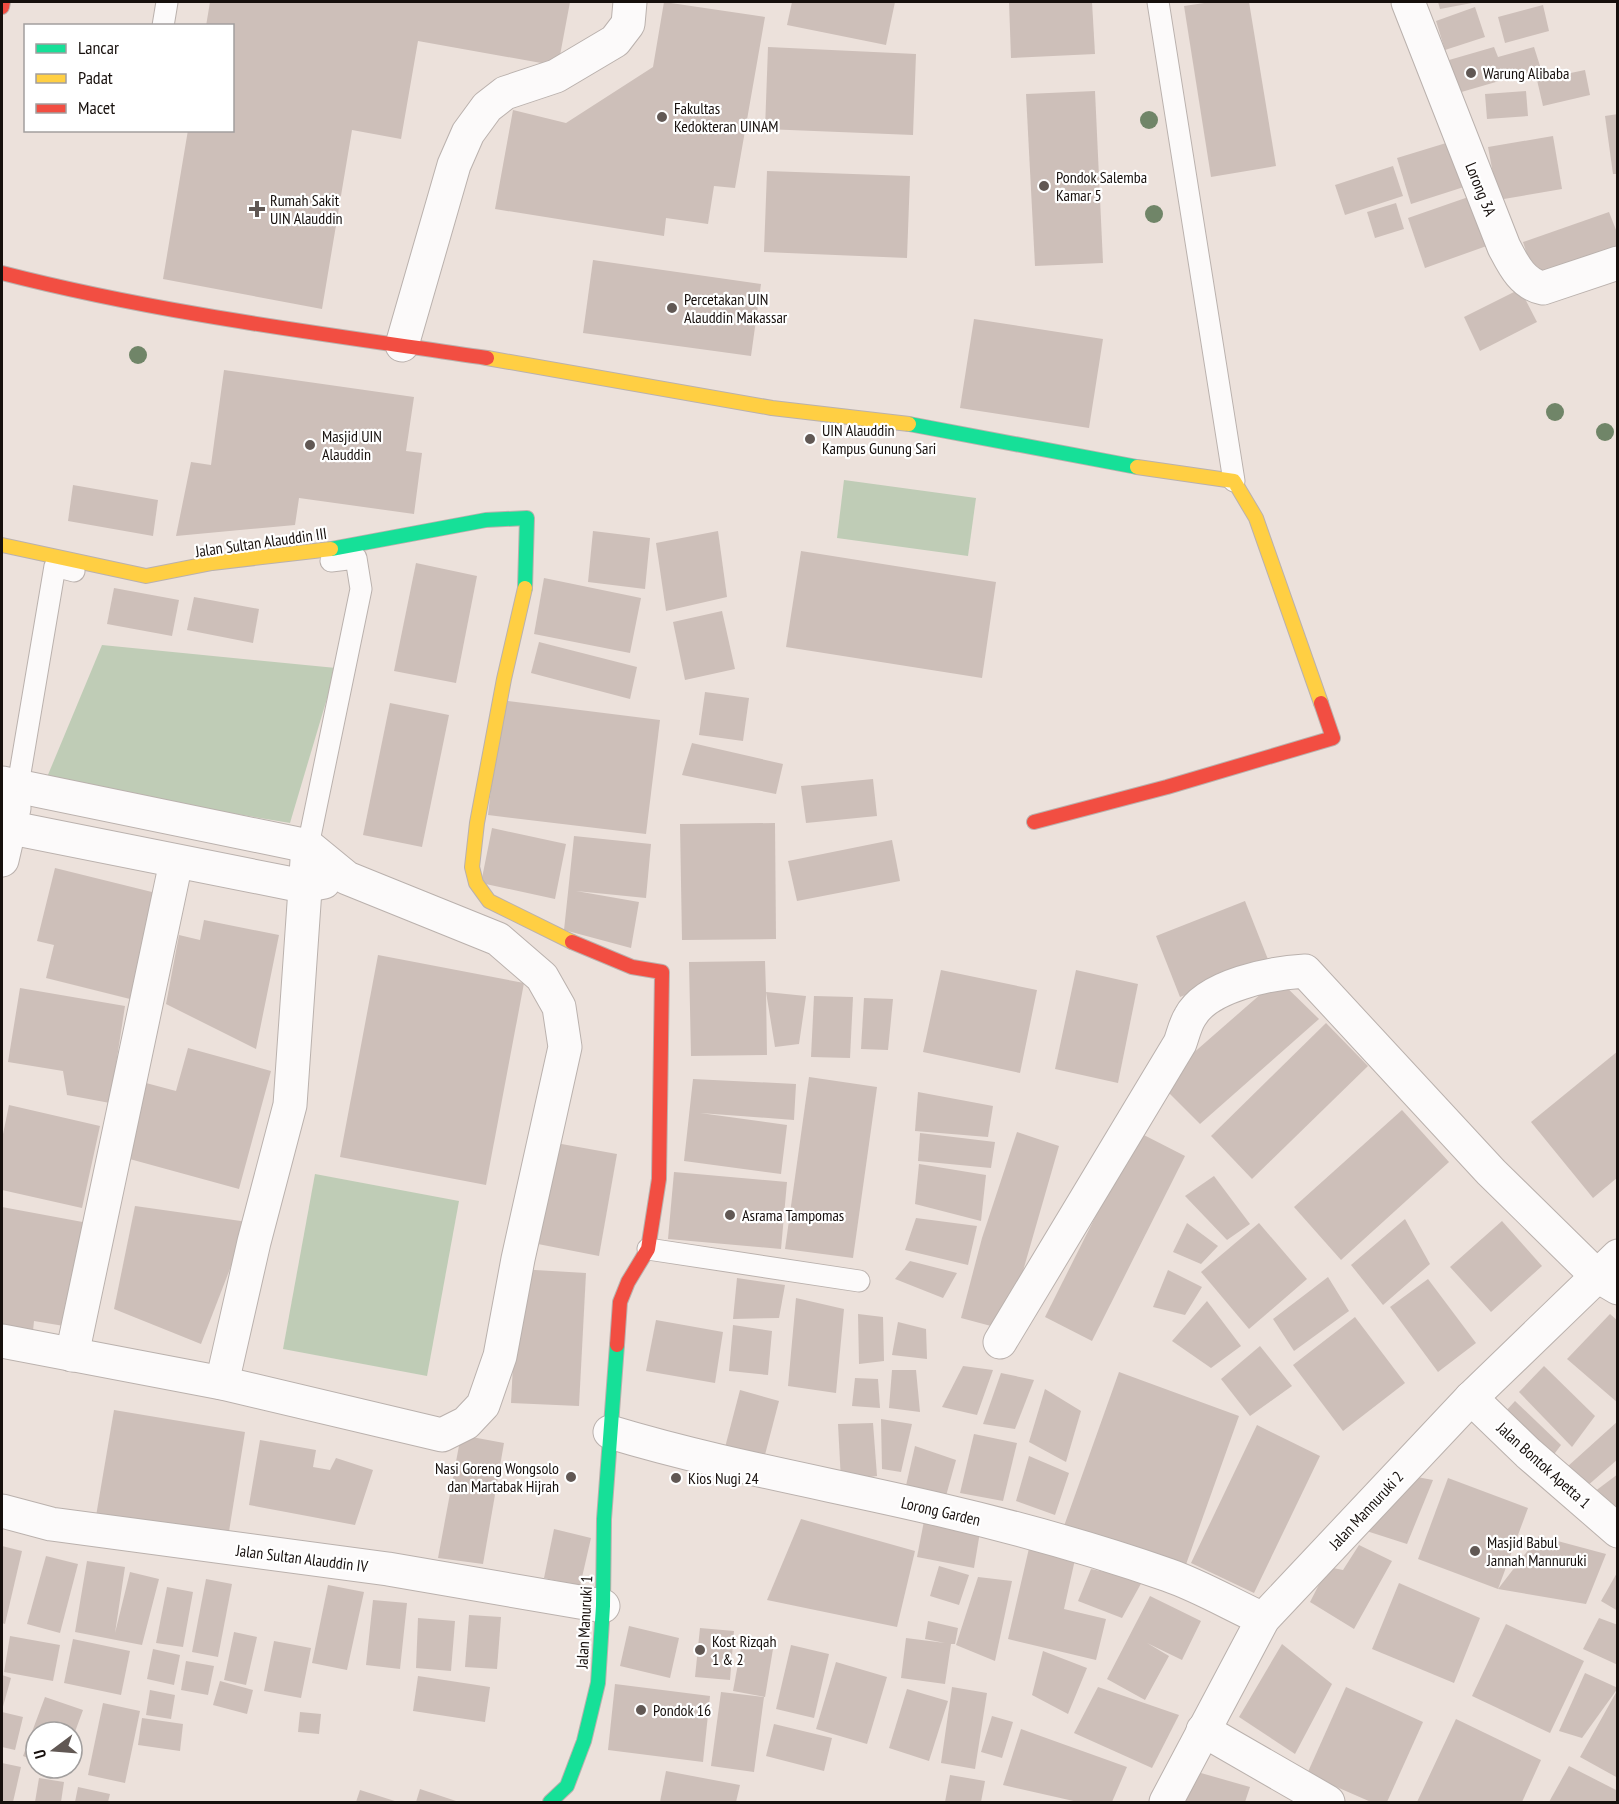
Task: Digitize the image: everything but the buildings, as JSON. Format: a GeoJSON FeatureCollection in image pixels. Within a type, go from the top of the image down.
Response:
{"type":"FeatureCollection","features":[{"type":"Feature","properties":{"kind":"main road"},"geometry":{"type":"LineString","coordinates":[[2,8],[3,2]]}},
{"type":"Feature","properties":{"kind":"main road"},"geometry":{"type":"LineString","coordinates":[[2,273],[80,293],[193,314],[566,370],[772,408],[918,425],[1128,466],[1234,481],[1256,518],[1333,738],[1167,787],[1034,822]]}},
{"type":"Feature","properties":{"kind":"main road","name":"Jalan Sultan Alauddin III"},"geometry":{"type":"LineString","coordinates":[[2,545],[99,568],[146,576],[212,563],[293,555],[354,545],[486,520],[527,518],[525,596],[504,679],[477,823],[472,867],[476,884],[489,901],[591,951],[633,968],[663,972],[659,1179],[648,1249]]}},
{"type":"Feature","properties":{"kind":"main road","name":"Jalan Manuruki 1"},"geometry":{"type":"LineString","coordinates":[[549,1803],[567,1786],[584,1741],[598,1683],[610,1432],[620,1302],[628,1282],[648,1249]]}},
{"type":"Feature","properties":{"kind":"street"},"geometry":{"type":"LineString","coordinates":[[402,345],[454,165],[468,133],[487,107],[505,93],[556,76],[615,41],[628,24],[630,2]]}},
{"type":"Feature","properties":{"kind":"street","name":"Lorong 3A"},"geometry":{"type":"LineString","coordinates":[[1408,2],[1437,81],[1515,268],[1535,287],[1543,288],[1617,262]]}},
{"type":"Feature","properties":{"kind":"street"},"geometry":{"type":"LineString","coordinates":[[2,860],[10,784],[308,846],[347,879],[498,939],[542,978],[559,1007],[565,1047],[518,1259],[500,1356],[483,1405],[466,1423],[442,1435],[222,1383],[2,1341]]}},
{"type":"Feature","properties":{"kind":"street"},"geometry":{"type":"LineString","coordinates":[[6,827],[303,886],[347,879]]}},
{"type":"Feature","properties":{"kind":"street"},"geometry":{"type":"LineString","coordinates":[[222,1383],[254,1242],[290,1105],[303,886],[308,846]]}},
{"type":"Feature","properties":{"kind":"street"},"geometry":{"type":"LineString","coordinates":[[72,1355],[176,862]]}},
{"type":"Feature","properties":{"kind":"street"},"geometry":{"type":"LineString","coordinates":[[1000,1342],[1179,1043],[1190,1016],[1206,999],[1233,986],[1289,972],[1305,971],[1491,1172],[1610,1273]]}},
{"type":"Feature","properties":{"kind":"street","name":"Jalan Mannuruki 2"},"geometry":{"type":"LineString","coordinates":[[1166,1803],[1263,1619],[1471,1398],[1610,1273]]}},
{"type":"Feature","properties":{"kind":"street","name":"Jalan Bontok Apetta 1"},"geometry":{"type":"LineString","coordinates":[[1471,1398],[1528,1454],[1617,1531]]}},
{"type":"Feature","properties":{"kind":"street","name":"Lorong Garden"},"geometry":{"type":"LineString","coordinates":[[610,1432],[718,1462],[940,1510],[1059,1541],[1171,1576],[1263,1619]]}},
{"type":"Feature","properties":{"kind":"street","name":"Jalan Sultan Alauddin IV"},"geometry":{"type":"LineString","coordinates":[[2,1512],[51,1524],[388,1569],[603,1606]]}},
{"type":"Feature","properties":{"kind":"street"},"geometry":{"type":"LineString","coordinates":[[1203,1730],[1324,1802]]}},
{"type":"Feature","properties":{"kind":"lane"},"geometry":{"type":"LineString","coordinates":[[163,24],[167,2]]}},
{"type":"Feature","properties":{"kind":"lane"},"geometry":{"type":"LineString","coordinates":[[1158,2],[1234,481]]}},
{"type":"Feature","properties":{"kind":"lane"},"geometry":{"type":"LineString","coordinates":[[10,784],[55,566],[135,584],[356,558],[360,589],[308,846]]}},
{"type":"Feature","properties":{"kind":"lane"},"geometry":{"type":"LineString","coordinates":[[648,1249],[859,1281]]}},
{"type":"Feature","properties":{"kind":"green space"},"geometry":{"type":"Polygon","coordinates":[[[844,480],[976,498],[968,556],[837,538],[844,480]]]}},
{"type":"Feature","properties":{"kind":"green space"},"geometry":{"type":"Polygon","coordinates":[[[102,645],[336,668],[290,823],[45,782],[102,645]]]}},
{"type":"Feature","properties":{"kind":"green space"},"geometry":{"type":"Polygon","coordinates":[[[315,1174],[459,1201],[427,1376],[283,1349],[315,1174]]]}},
{"type":"Feature","properties":{"kind":"traffic: fast"},"geometry":{"type":"LineString","coordinates":[[909,424],[1137,467]]}},
{"type":"Feature","properties":{"kind":"traffic: fast"},"geometry":{"type":"LineString","coordinates":[[331,549],[486,520],[527,518],[525,588]]}},
{"type":"Feature","properties":{"kind":"traffic: fast"},"geometry":{"type":"LineString","coordinates":[[550,1802],[567,1786],[584,1741],[598,1683],[603,1606],[604,1519],[617,1345]]}},
{"type":"Feature","properties":{"kind":"traffic: slow"},"geometry":{"type":"LineString","coordinates":[[487,358],[772,408],[909,424]]}},
{"type":"Feature","properties":{"kind":"traffic: slow"},"geometry":{"type":"LineString","coordinates":[[1137,467],[1234,481],[1256,518],[1321,703]]}},
{"type":"Feature","properties":{"kind":"traffic: slow"},"geometry":{"type":"LineString","coordinates":[[2,545],[146,576],[212,563],[331,549]]}},
{"type":"Feature","properties":{"kind":"traffic: slow"},"geometry":{"type":"LineString","coordinates":[[525,588],[504,679],[477,823],[472,867],[476,883],[489,901],[572,942]]}},
{"type":"Feature","properties":{"kind":"traffic: jam"},"geometry":{"type":"LineString","coordinates":[[2,7],[3,2]]}},
{"type":"Feature","properties":{"kind":"traffic: jam"},"geometry":{"type":"LineString","coordinates":[[2,273],[183,312],[487,358]]}},
{"type":"Feature","properties":{"kind":"traffic: jam"},"geometry":{"type":"LineString","coordinates":[[1034,822],[1167,787],[1333,738],[1321,703]]}},
{"type":"Feature","properties":{"kind":"traffic: jam"},"geometry":{"type":"LineString","coordinates":[[572,942],[632,967],[662,972],[659,1179],[648,1249],[628,1282],[620,1302],[617,1345]]}},
{"type":"Feature","properties":{"kind":"place","name":"Warung Alibaba"},"geometry":{"type":"Point","coordinates":[1471,73]}},
{"type":"Feature","properties":{"kind":"place","name":"Fakultas Kedokteran UINAM"},"geometry":{"type":"Point","coordinates":[662,117]}},
{"type":"Feature","properties":{"kind":"place","name":"Pondok Salemba Kamar 5"},"geometry":{"type":"Point","coordinates":[1044,186]}},
{"type":"Feature","properties":{"kind":"place","name":"Rumah Sakit UIN Alauddin"},"geometry":{"type":"Point","coordinates":[257,209]}},
{"type":"Feature","properties":{"kind":"place","name":"Percetakan UIN Alauddin Makassar"},"geometry":{"type":"Point","coordinates":[672,308]}},
{"type":"Feature","properties":{"kind":"place","name":"UIN Alauddin Kampus Gunung Sari"},"geometry":{"type":"Point","coordinates":[810,439]}},
{"type":"Feature","properties":{"kind":"place","name":"Masjid UIN Alauddin"},"geometry":{"type":"Point","coordinates":[310,445]}},
{"type":"Feature","properties":{"kind":"place","name":"Asrama Tampomas"},"geometry":{"type":"Point","coordinates":[730,1215]}},
{"type":"Feature","properties":{"kind":"place","name":"Nasi Goreng Wongsolo dan Martabak Hijrah"},"geometry":{"type":"Point","coordinates":[571,1477]}},
{"type":"Feature","properties":{"kind":"place","name":"Kios Nugi 24"},"geometry":{"type":"Point","coordinates":[676,1478]}},
{"type":"Feature","properties":{"kind":"place","name":"Masjid Babul Jannah Mannuruki"},"geometry":{"type":"Point","coordinates":[1475,1551]}},
{"type":"Feature","properties":{"kind":"place","name":"Kost Rizqah 1 & 2"},"geometry":{"type":"Point","coordinates":[700,1650]}},
{"type":"Feature","properties":{"kind":"place","name":"Pondok 16"},"geometry":{"type":"Point","coordinates":[641,1710]}}]}
